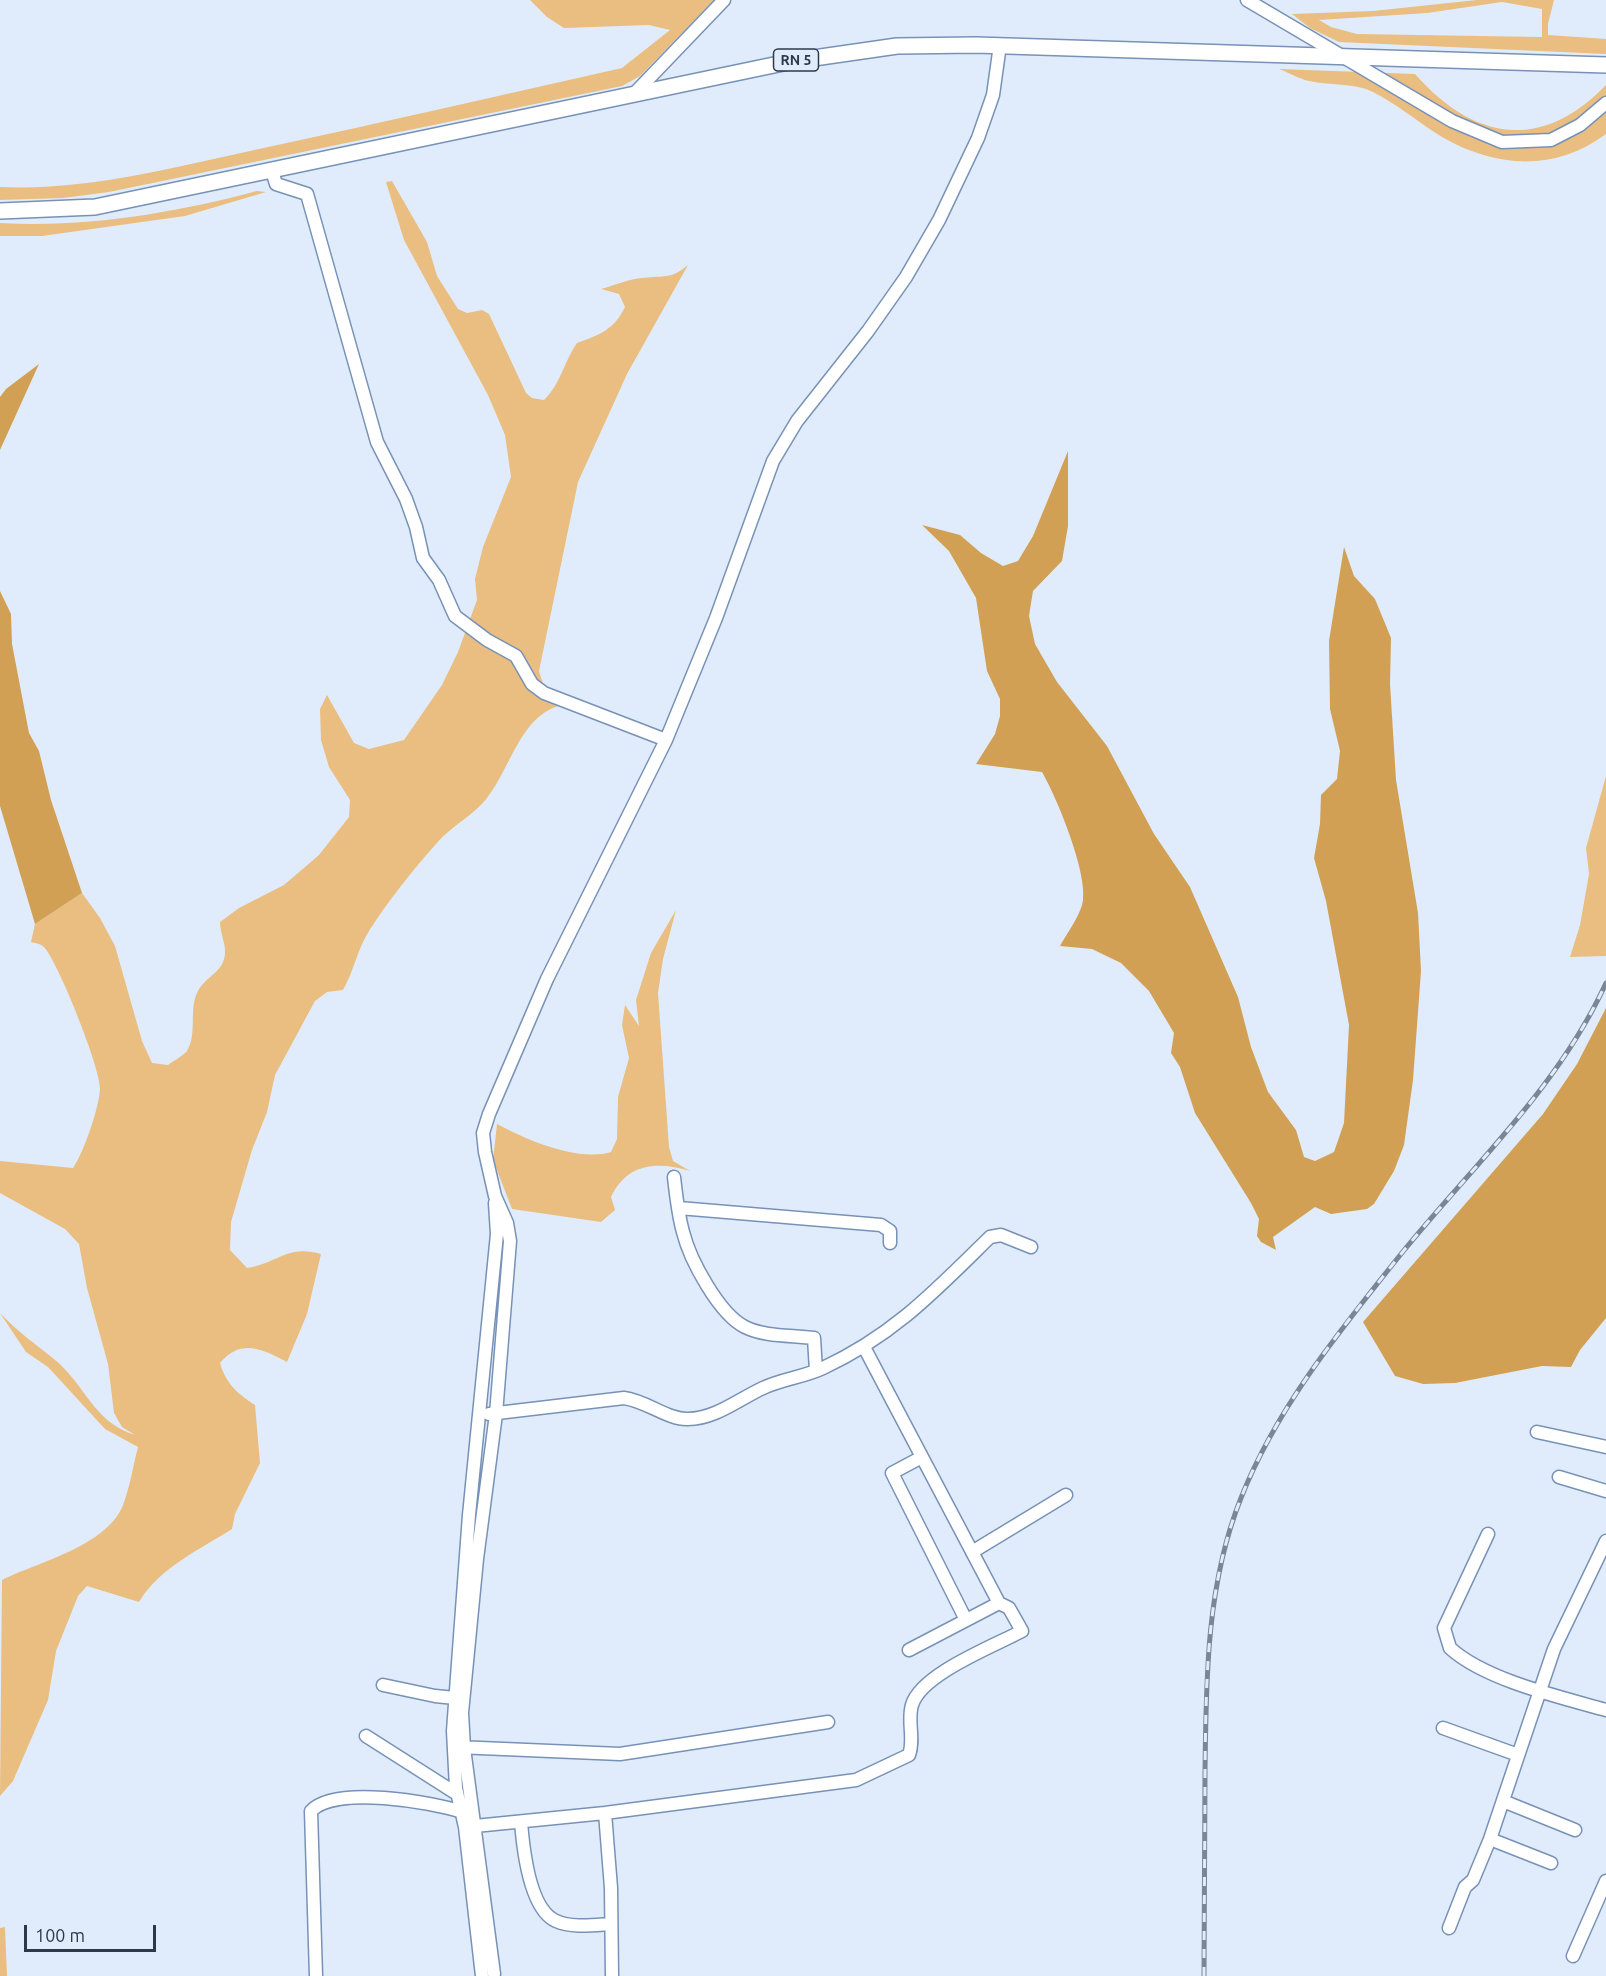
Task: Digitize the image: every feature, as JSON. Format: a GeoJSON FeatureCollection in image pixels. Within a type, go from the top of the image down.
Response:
{"type":"FeatureCollection","features":[{"type":"Feature","properties":{"kind":"main road","name":"RN 5"},"geometry":{"type":"LineString","coordinates":[[0,211],[95,207],[856,50],[897,46],[1000,45],[1606,65]]}},
{"type":"Feature","properties":{"kind":"street"},"geometry":{"type":"LineString","coordinates":[[633,95],[724,0]]}},
{"type":"Feature","properties":{"kind":"street"},"geometry":{"type":"LineString","coordinates":[[1247,0],[1452,121],[1502,142],[1551,140],[1580,125],[1606,103]]}},
{"type":"Feature","properties":{"kind":"street"},"geometry":{"type":"LineString","coordinates":[[489,1976],[471,1827],[458,1747],[477,1559],[496,1414],[510,1241],[488,1168],[483,1133],[489,1113],[547,979],[666,740],[716,618],[773,461],[796,420],[868,332],[906,277],[939,220],[978,138],[993,95],[1000,45]]}},
{"type":"Feature","properties":{"kind":"street"},"geometry":{"type":"LineString","coordinates":[[272,171],[276,184],[307,194],[377,442],[406,499],[416,527],[423,558],[439,580],[455,616],[487,640],[516,656],[532,684],[544,693],[666,740]]}},
{"type":"Feature","properties":{"kind":"street"},"geometry":{"type":"LineString","coordinates":[[674,1177],[691,1255],[726,1311],[738,1323],[755,1331],[814,1338],[816,1371]]}},
{"type":"Feature","properties":{"kind":"street"},"geometry":{"type":"LineString","coordinates":[[471,1827],[462,1812],[458,1794],[455,1698],[478,1416],[497,1234],[495,1196]]}},
{"type":"Feature","properties":{"kind":"street"},"geometry":{"type":"LineString","coordinates":[[679,1208],[881,1225],[890,1231],[890,1243]]}},
{"type":"Feature","properties":{"kind":"street"},"geometry":{"type":"LineString","coordinates":[[478,1416],[624,1398],[638,1400],[678,1418],[688,1419],[711,1414],[780,1381],[816,1371],[864,1347],[914,1312],[990,1237],[1001,1235],[1031,1247]]}},
{"type":"Feature","properties":{"kind":"street"},"geometry":{"type":"LineString","coordinates":[[471,1827],[605,1813],[855,1780],[909,1755],[912,1748],[910,1716],[918,1691],[931,1680],[1022,1631],[1009,1608],[999,1603],[864,1347]]}},
{"type":"Feature","properties":{"kind":"street"},"geometry":{"type":"LineString","coordinates":[[480,1395],[497,1395]]}},
{"type":"Feature","properties":{"kind":"street"},"geometry":{"type":"LineString","coordinates":[[1537,1432],[1606,1447]]}},
{"type":"Feature","properties":{"kind":"street"},"geometry":{"type":"LineString","coordinates":[[922,1457],[892,1473],[966,1620]]}},
{"type":"Feature","properties":{"kind":"street"},"geometry":{"type":"LineString","coordinates":[[1559,1477],[1606,1491]]}},
{"type":"Feature","properties":{"kind":"street"},"geometry":{"type":"LineString","coordinates":[[972,1552],[1066,1495]]}},
{"type":"Feature","properties":{"kind":"street"},"geometry":{"type":"LineString","coordinates":[[1488,1534],[1444,1628],[1446,1640],[1457,1654],[1539,1691],[1606,1710]]}},
{"type":"Feature","properties":{"kind":"street"},"geometry":{"type":"LineString","coordinates":[[1449,1928],[1490,1839],[1554,1649],[1606,1541]]}},
{"type":"Feature","properties":{"kind":"street"},"geometry":{"type":"LineString","coordinates":[[909,1650],[999,1603]]}},
{"type":"Feature","properties":{"kind":"street"},"geometry":{"type":"LineString","coordinates":[[383,1685],[455,1698]]}},
{"type":"Feature","properties":{"kind":"street"},"geometry":{"type":"LineString","coordinates":[[458,1747],[620,1754],[828,1722]]}},
{"type":"Feature","properties":{"kind":"street"},"geometry":{"type":"LineString","coordinates":[[1443,1728],[1518,1755]]}},
{"type":"Feature","properties":{"kind":"street"},"geometry":{"type":"LineString","coordinates":[[366,1736],[458,1794]]}},
{"type":"Feature","properties":{"kind":"street"},"geometry":{"type":"LineString","coordinates":[[316,1976],[311,1811],[317,1805],[351,1797],[415,1800],[462,1812]]}},
{"type":"Feature","properties":{"kind":"street"},"geometry":{"type":"LineString","coordinates":[[1503,1801],[1575,1830]]}},
{"type":"Feature","properties":{"kind":"street"},"geometry":{"type":"LineString","coordinates":[[605,1813],[612,1976]]}},
{"type":"Feature","properties":{"kind":"street"},"geometry":{"type":"LineString","coordinates":[[521,1822],[525,1868],[548,1915],[564,1923],[611,1924]]}},
{"type":"Feature","properties":{"kind":"street"},"geometry":{"type":"LineString","coordinates":[[1490,1839],[1551,1863]]}},
{"type":"Feature","properties":{"kind":"street"},"geometry":{"type":"LineString","coordinates":[[1573,1956],[1606,1881]]}},
{"type":"Feature","properties":{"kind":"shaded area"},"geometry":{"type":"Polygon","coordinates":[[[530,0],[714,0],[640,76],[622,86],[109,192],[63,198],[0,200],[0,187],[65,185],[131,176],[622,68],[670,30],[649,25],[564,28],[547,17],[530,0]]]}},
{"type":"Feature","properties":{"kind":"shaded area"},"geometry":{"type":"Polygon","coordinates":[[[1477,0],[1554,0],[1548,24],[1548,35],[1606,39],[1606,54],[1339,42],[1310,28],[1292,14],[1373,11],[1477,0]],[[1502,2],[1427,13],[1319,20],[1331,27],[1357,34],[1542,37],[1542,9],[1502,2]]]}},
{"type":"Feature","properties":{"kind":"shaded area"},"geometry":{"type":"Polygon","coordinates":[[[1279,69],[1415,74],[1438,96],[1461,113],[1484,125],[1509,130],[1533,129],[1557,121],[1582,107],[1606,85],[1606,134],[1566,155],[1546,160],[1504,160],[1483,155],[1442,137],[1373,92],[1357,87],[1305,80],[1279,69]]]}},
{"type":"Feature","properties":{"kind":"shaded area"},"geometry":{"type":"Polygon","coordinates":[[[392,181],[427,242],[437,276],[458,309],[467,313],[482,310],[489,314],[526,393],[532,398],[544,400],[554,387],[577,343],[605,331],[621,315],[625,307],[619,294],[601,289],[632,280],[672,275],[688,265],[627,374],[578,482],[539,671],[543,684],[558,706],[545,712],[534,721],[487,798],[442,838],[401,886],[365,938],[343,990],[327,992],[315,1001],[275,1075],[267,1112],[252,1150],[231,1222],[230,1250],[247,1268],[300,1251],[321,1254],[307,1314],[287,1362],[260,1350],[244,1348],[228,1355],[220,1363],[233,1388],[255,1405],[260,1463],[235,1514],[232,1529],[169,1569],[147,1590],[139,1602],[87,1586],[78,1596],[56,1651],[48,1700],[13,1781],[0,1796],[2,1580],[87,1542],[115,1519],[123,1505],[130,1484],[138,1447],[105,1429],[48,1367],[26,1352],[0,1313],[65,1369],[99,1412],[121,1429],[135,1435],[122,1427],[114,1413],[108,1364],[87,1288],[79,1244],[65,1229],[0,1193],[0,1161],[73,1168],[86,1141],[99,1097],[100,1089],[94,1060],[68,993],[44,947],[31,942],[35,924],[82,893],[100,918],[115,946],[142,1041],[152,1063],[168,1065],[185,1053],[192,1037],[195,998],[201,986],[218,970],[224,960],[225,950],[220,922],[239,908],[284,885],[319,855],[349,817],[350,800],[329,767],[321,740],[320,709],[327,695],[354,743],[369,749],[404,740],[442,685],[458,652],[477,600],[475,579],[483,547],[511,477],[505,435],[488,395],[404,240],[386,182],[392,181]]]}},
{"type":"Feature","properties":{"kind":"shaded area"},"geometry":{"type":"Polygon","coordinates":[[[257,191],[266,192],[185,216],[42,236],[0,236],[0,223],[64,223],[130,217],[194,206],[257,191]]]}},
{"type":"Feature","properties":{"kind":"shaded area"},"geometry":{"type":"Polygon","coordinates":[[[39,364],[0,450],[0,397],[6,389],[39,364]]]}},
{"type":"Feature","properties":{"kind":"shaded area"},"geometry":{"type":"Polygon","coordinates":[[[1068,451],[1068,526],[1062,561],[1033,591],[1029,616],[1035,644],[1057,682],[1107,746],[1154,834],[1190,887],[1238,997],[1251,1047],[1268,1092],[1296,1130],[1304,1157],[1315,1161],[1334,1152],[1344,1123],[1349,1025],[1326,901],[1314,858],[1320,824],[1321,795],[1337,779],[1340,751],[1330,709],[1329,641],[1344,547],[1354,576],[1375,599],[1391,638],[1390,684],[1396,780],[1418,913],[1421,971],[1413,1080],[1404,1145],[1394,1171],[1374,1204],[1367,1209],[1331,1214],[1315,1207],[1273,1237],[1276,1250],[1261,1242],[1257,1236],[1259,1219],[1251,1203],[1195,1113],[1180,1067],[1171,1053],[1174,1033],[1149,991],[1121,963],[1092,949],[1060,946],[1080,912],[1083,887],[1070,835],[1042,772],[976,764],[995,734],[1000,716],[1000,699],[987,671],[976,598],[949,551],[922,525],[960,535],[981,553],[1003,566],[1018,561],[1033,536],[1068,451]]]}},
{"type":"Feature","properties":{"kind":"shaded area"},"geometry":{"type":"Polygon","coordinates":[[[0,591],[11,614],[12,644],[29,733],[39,751],[51,800],[82,893],[35,924],[0,806],[0,591]]]}},
{"type":"Feature","properties":{"kind":"shaded area"},"geometry":{"type":"Polygon","coordinates":[[[1606,776],[1606,956],[1570,957],[1580,925],[1589,874],[1586,848],[1606,776]]]}},
{"type":"Feature","properties":{"kind":"shaded area"},"geometry":{"type":"Polygon","coordinates":[[[676,910],[663,959],[658,993],[669,1147],[673,1161],[690,1171],[655,1166],[634,1171],[618,1186],[611,1197],[615,1210],[601,1222],[512,1209],[493,1160],[497,1124],[537,1143],[568,1152],[598,1154],[611,1152],[617,1139],[618,1097],[629,1058],[622,1025],[625,1005],[639,1026],[636,1000],[651,953],[676,910]]]}},
{"type":"Feature","properties":{"kind":"shaded area"},"geometry":{"type":"Polygon","coordinates":[[[1606,1008],[1606,1318],[1580,1350],[1571,1367],[1542,1366],[1455,1383],[1423,1384],[1395,1376],[1363,1322],[1543,1114],[1577,1064],[1606,1008]]]}},
{"type":"Feature","properties":{"kind":"shaded area"},"geometry":{"type":"Polygon","coordinates":[[[5,1927],[7,1976],[0,1976],[0,1928],[5,1927]]]}},
{"type":"Feature","properties":{"kind":"railway"},"geometry":{"type":"LineString","coordinates":[[1204,1976],[1205,1739],[1210,1634],[1221,1565],[1229,1531],[1241,1498],[1272,1434],[1310,1373],[1397,1259],[1537,1094],[1563,1059],[1606,983]]}}]}
